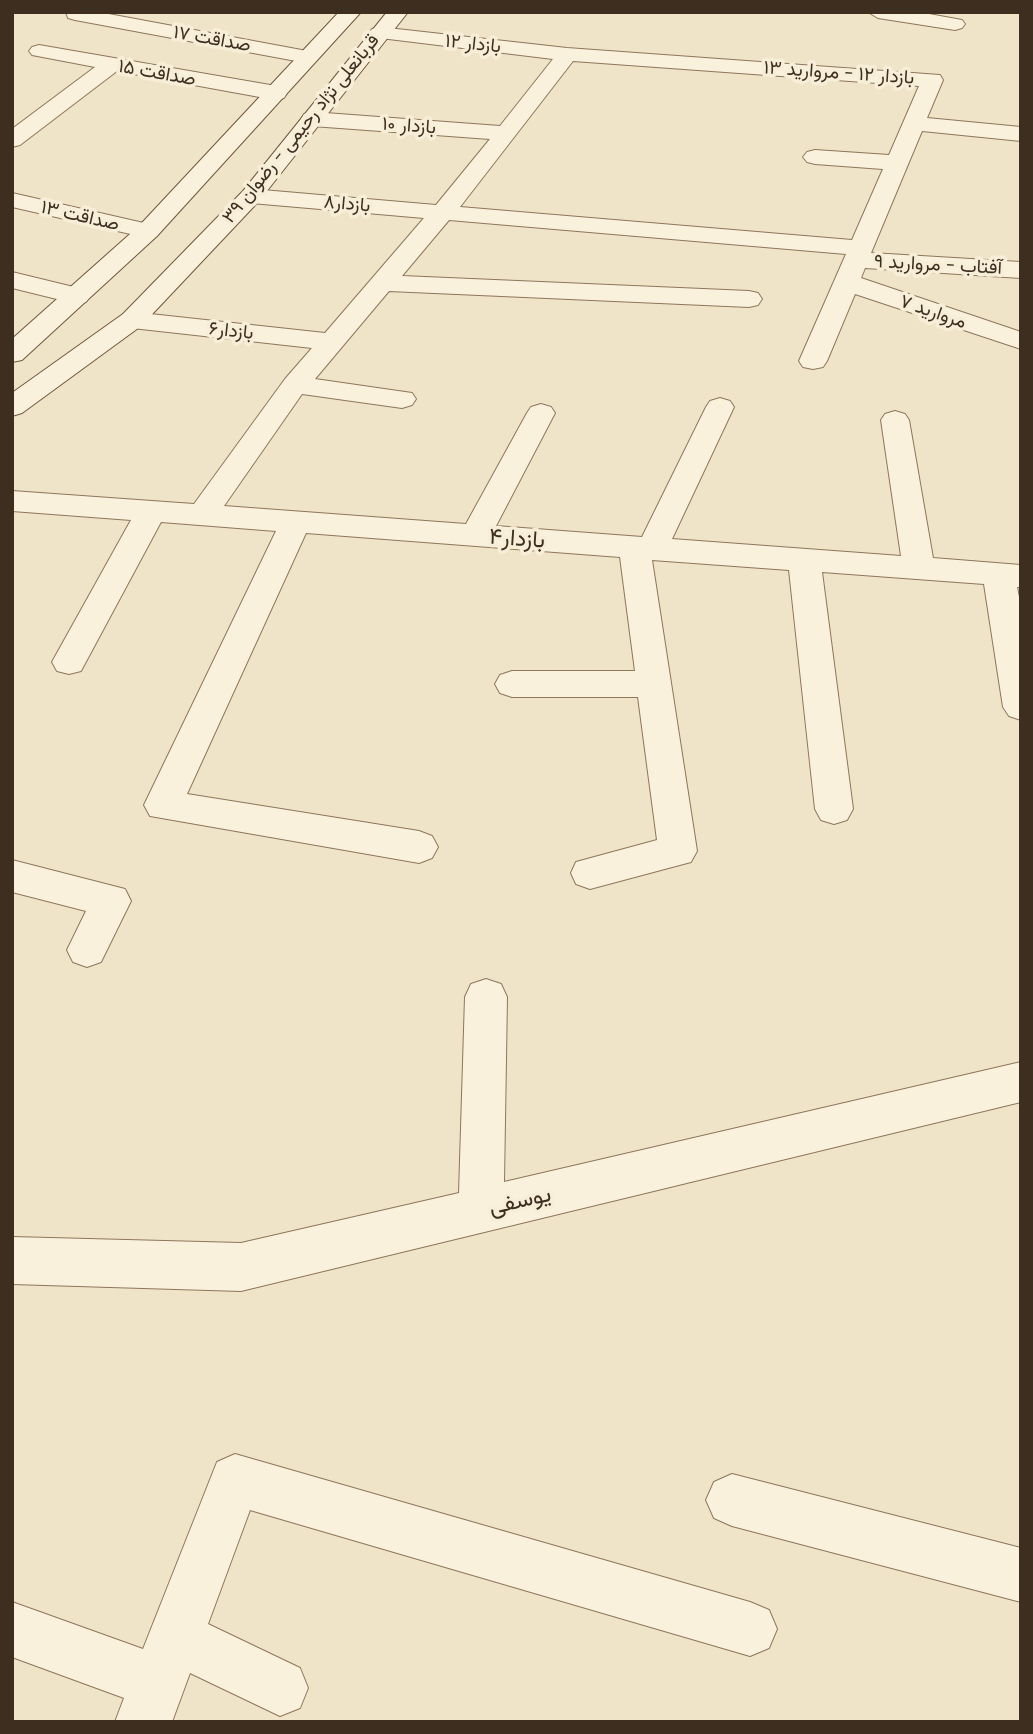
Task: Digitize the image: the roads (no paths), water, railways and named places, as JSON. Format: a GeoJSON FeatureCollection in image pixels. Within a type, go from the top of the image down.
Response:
{"type":"FeatureCollection","features":[{"type":"Feature","properties":{"kind":"street","name":"قربانعلی نژاد رحیمی - رضوان ۳۹"},"geometry":{"type":"LineString","coordinates":[[12,354],[148,232],[351,12]]}},
{"type":"Feature","properties":{"kind":"street","name":"قربانعلی نژاد رحیمی - رضوان ۳۹"},"geometry":{"type":"LineString","coordinates":[[12,407],[132,320],[251,196],[398,12]]}},
{"type":"Feature","properties":{"kind":"street"},"geometry":{"type":"LineString","coordinates":[[878,12],[955,24]]}},
{"type":"Feature","properties":{"kind":"street","name":"صداقت ۱۷"},"geometry":{"type":"LineString","coordinates":[[75,14],[307,57]]}},
{"type":"Feature","properties":{"kind":"street","name":"بازدار ۱۲"},"geometry":{"type":"LineString","coordinates":[[379,33],[568,54]]}},
{"type":"Feature","properties":{"kind":"street","name":"صداقت ۱۵"},"geometry":{"type":"LineString","coordinates":[[39,51],[276,93]]}},
{"type":"Feature","properties":{"kind":"street"},"geometry":{"type":"LineString","coordinates":[[202,515],[295,385],[442,212],[568,54]]}},
{"type":"Feature","properties":{"kind":"street","name":"بازدار ۱۲ - مروارید ۱۳"},"geometry":{"type":"LineString","coordinates":[[568,54],[932,80],[813,361]]}},
{"type":"Feature","properties":{"kind":"street"},"geometry":{"type":"LineString","coordinates":[[12,140],[112,65]]}},
{"type":"Feature","properties":{"kind":"street","name":"بازدار ۱۰"},"geometry":{"type":"LineString","coordinates":[[312,119],[506,133]]}},
{"type":"Feature","properties":{"kind":"street"},"geometry":{"type":"LineString","coordinates":[[914,123],[1021,134]]}},
{"type":"Feature","properties":{"kind":"street"},"geometry":{"type":"LineString","coordinates":[[815,157],[897,163]]}},
{"type":"Feature","properties":{"kind":"street","name":"بازدار۸"},"geometry":{"type":"LineString","coordinates":[[251,196],[442,212],[853,263]]}},
{"type":"Feature","properties":{"kind":"street","name":"صداقت ۱۳"},"geometry":{"type":"LineString","coordinates":[[12,200],[148,232]]}},
{"type":"Feature","properties":{"kind":"street","name":"آفتاب - مروارید ۹"},"geometry":{"type":"LineString","coordinates":[[853,263],[1021,270]]}},
{"type":"Feature","properties":{"kind":"street","name":"مروارید ۷"},"geometry":{"type":"LineString","coordinates":[[853,263],[1021,341]]}},
{"type":"Feature","properties":{"kind":"street"},"geometry":{"type":"LineString","coordinates":[[12,280],[77,296]]}},
{"type":"Feature","properties":{"kind":"street"},"geometry":{"type":"LineString","coordinates":[[380,283],[749,299]]}},
{"type":"Feature","properties":{"kind":"street","name":"بازدار۶"},"geometry":{"type":"LineString","coordinates":[[132,320],[331,342]]}},
{"type":"Feature","properties":{"kind":"street"},"geometry":{"type":"LineString","coordinates":[[295,385],[402,399]]}},
{"type":"Feature","properties":{"kind":"street"},"geometry":{"type":"LineString","coordinates":[[590,873],[678,851],[653,684],[643,548],[720,407]]}},
{"type":"Feature","properties":{"kind":"street"},"geometry":{"type":"LineString","coordinates":[[475,536],[541,413]]}},
{"type":"Feature","properties":{"kind":"street"},"geometry":{"type":"LineString","coordinates":[[895,419],[919,569]]}},
{"type":"Feature","properties":{"kind":"street","name":"بازدار۴"},"geometry":{"type":"LineString","coordinates":[[12,501],[1010,576]]}},
{"type":"Feature","properties":{"kind":"street"},"geometry":{"type":"LineString","coordinates":[[69,662],[152,512]]}},
{"type":"Feature","properties":{"kind":"street"},"geometry":{"type":"LineString","coordinates":[[296,522],[163,805],[419,847]]}},
{"type":"Feature","properties":{"kind":"street"},"geometry":{"type":"LineString","coordinates":[[804,560],[834,808]]}},
{"type":"Feature","properties":{"kind":"street"},"geometry":{"type":"LineString","coordinates":[[1010,576],[1021,707]]}},
{"type":"Feature","properties":{"kind":"street"},"geometry":{"type":"LineString","coordinates":[[512,684],[653,684]]}},
{"type":"Feature","properties":{"kind":"street"},"geometry":{"type":"LineString","coordinates":[[12,876],[111,901],[88,950]]}},
{"type":"Feature","properties":{"kind":"street"},"geometry":{"type":"LineString","coordinates":[[481,1210],[486,997]]}},
{"type":"Feature","properties":{"kind":"street","name":"یوسفی"},"geometry":{"type":"LineString","coordinates":[[12,1260],[241,1267],[1021,1082]]}},
{"type":"Feature","properties":{"kind":"street"},"geometry":{"type":"LineString","coordinates":[[159,1680],[235,1480],[750,1629]]}},
{"type":"Feature","properties":{"kind":"street"},"geometry":{"type":"LineString","coordinates":[[732,1500],[1021,1575]]}},
{"type":"Feature","properties":{"kind":"street"},"geometry":{"type":"LineString","coordinates":[[12,1629],[159,1680],[281,1688]]}}]}
